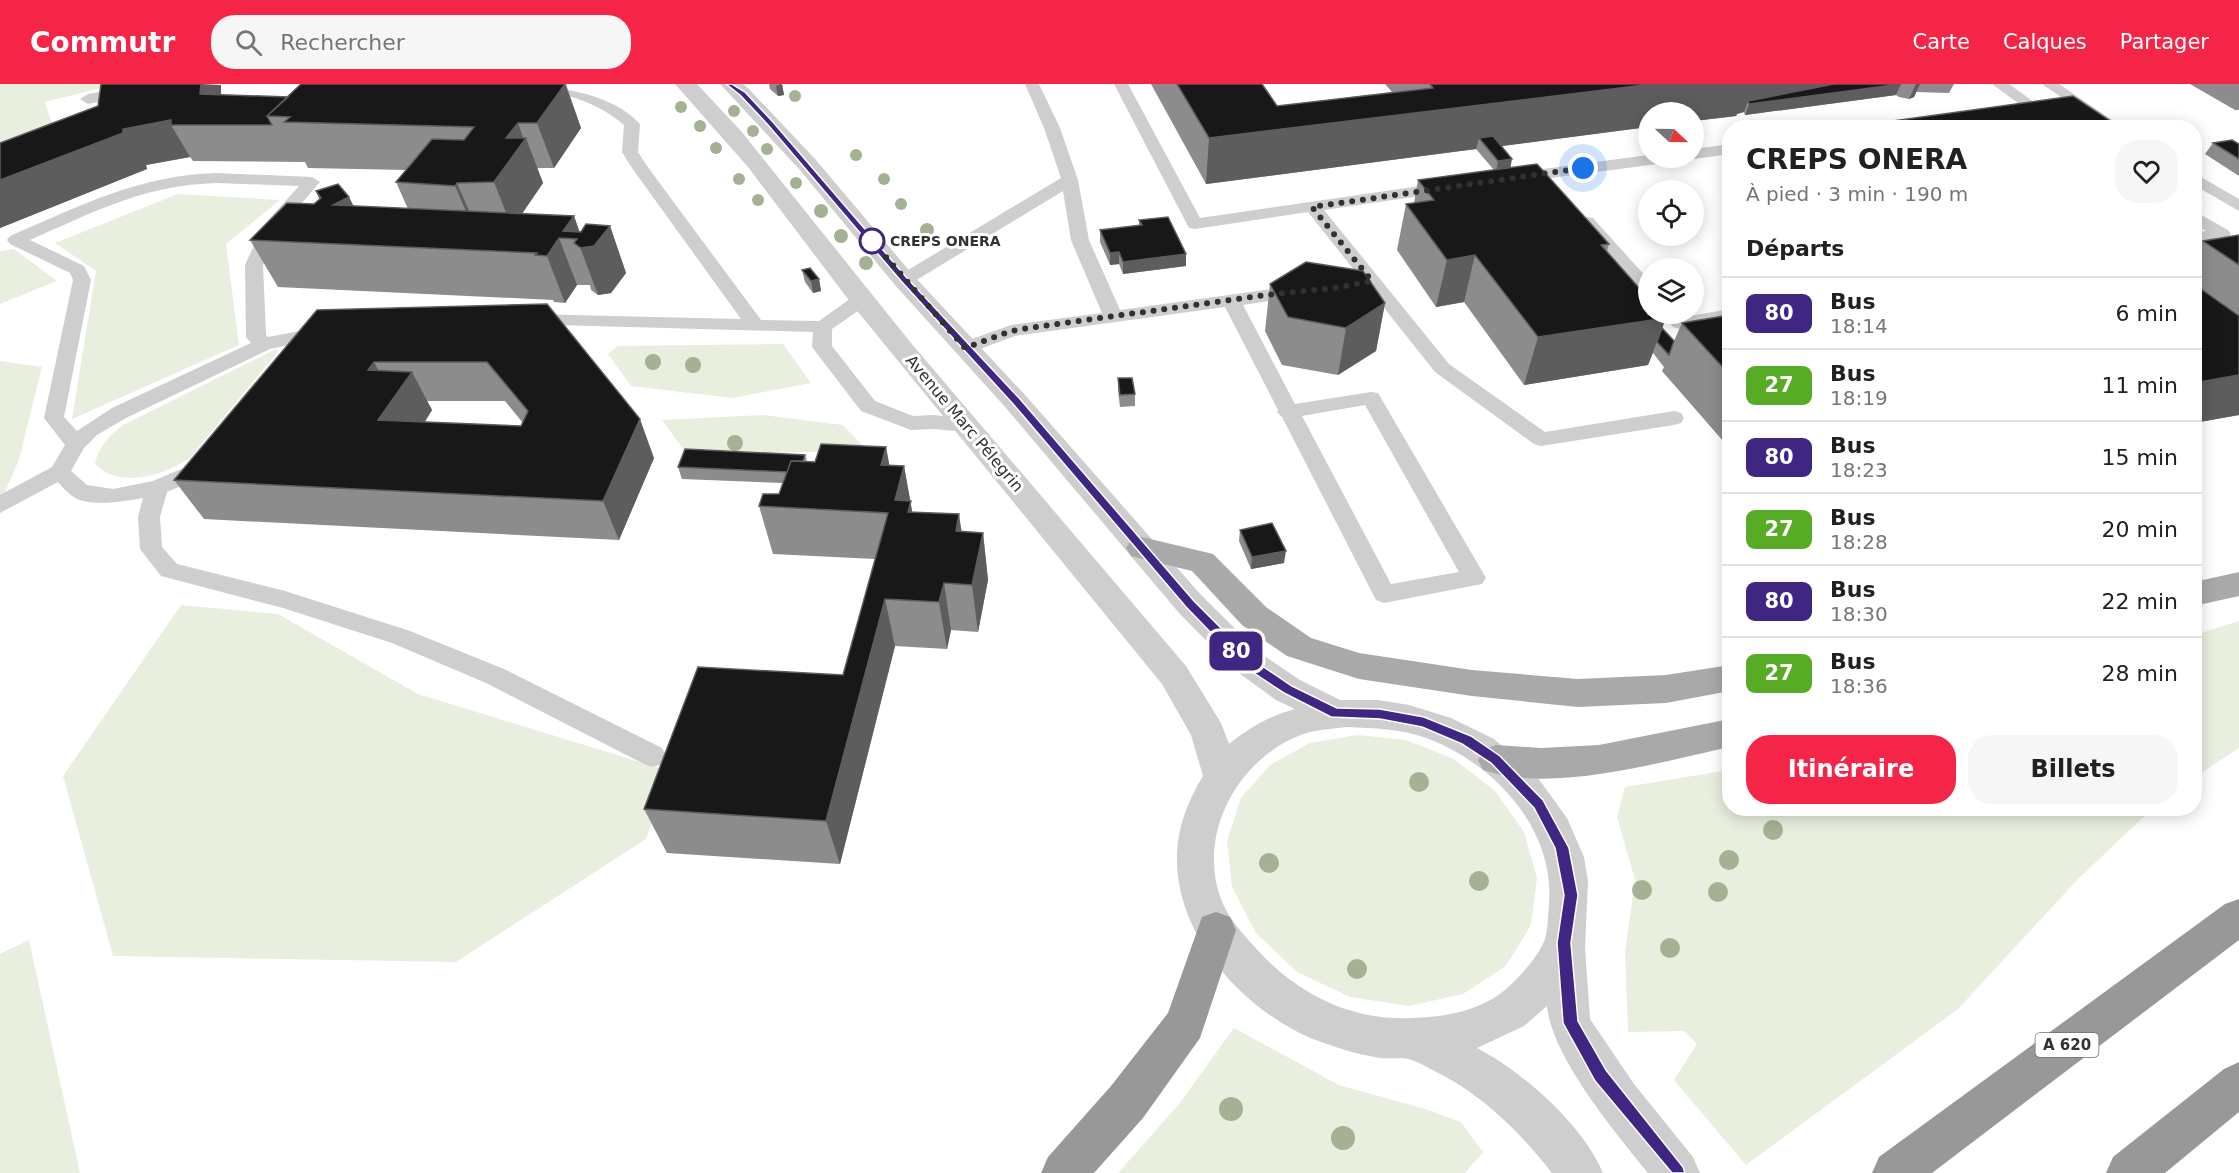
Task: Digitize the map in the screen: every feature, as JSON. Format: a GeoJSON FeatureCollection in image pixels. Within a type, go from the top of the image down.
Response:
{"type":"FeatureCollection","features":[{"type":"Feature","properties":{"kind":"highway","name":"A 620"},"geometry":{"type":"LineString","coordinates":[[1895,1173],[2239,917]]}},
{"type":"Feature","properties":{"kind":"highway"},"geometry":{"type":"LineString","coordinates":[[1064,1173],[1127,1102],[1185,1024],[1216,930]]}},
{"type":"Feature","properties":{"kind":"highway"},"geometry":{"type":"LineString","coordinates":[[2129,1173],[2239,1084]]}},
{"type":"Feature","properties":{"kind":"main road"},"geometry":{"type":"LineString","coordinates":[[1142,548],[1202,562],[1254,616],[1299,647],[1359,666],[1472,684],[1578,693],[1666,689],[1722,679]]}},
{"type":"Feature","properties":{"kind":"main road"},"geometry":{"type":"LineString","coordinates":[[2202,592],[2239,584]]}},
{"type":"Feature","properties":{"kind":"main road"},"geometry":{"type":"LineString","coordinates":[[1496,760],[1541,763],[1599,760],[1722,735]]}},
{"type":"Feature","properties":{"kind":"street","name":"Avenue Marc Pélegrin"},"geometry":{"type":"LineString","coordinates":[[685,84],[714,112],[757,162],[861,300],[1174,675],[1208,733],[1221,776]]}},
{"type":"Feature","properties":{"kind":"street"},"geometry":{"type":"LineString","coordinates":[[730,84],[742,93],[786,140],[904,280],[1016,402],[1190,604],[1248,662],[1288,690],[1335,713]]}},
{"type":"Feature","properties":{"kind":"street"},"geometry":{"type":"LineString","coordinates":[[1564,943],[1544,980],[1511,1011],[1468,1031],[1418,1041],[1369,1037],[1320,1023],[1278,998],[1242,967],[1216,930],[1199,889],[1196,848],[1203,809],[1221,776],[1243,752],[1270,734],[1302,721],[1335,713],[1380,714],[1424,722],[1466,740],[1496,760],[1539,804],[1562,848],[1571,895],[1564,943],[1570,1023],[1600,1076],[1677,1173]]}},
{"type":"Feature","properties":{"kind":"street"},"geometry":{"type":"LineString","coordinates":[[1418,1041],[1487,1077],[1532,1118],[1572,1163]]}},
{"type":"Feature","properties":{"kind":"lane"},"geometry":{"type":"LineString","coordinates":[[88,99],[170,84]]}},
{"type":"Feature","properties":{"kind":"lane"},"geometry":{"type":"LineString","coordinates":[[480,84],[570,89],[601,99],[621,112],[632,124],[630,152],[640,168],[755,325]]}},
{"type":"Feature","properties":{"kind":"lane"},"geometry":{"type":"LineString","coordinates":[[1032,84],[1052,128],[1070,180],[1080,240],[1113,316]]}},
{"type":"Feature","properties":{"kind":"lane"},"geometry":{"type":"LineString","coordinates":[[1121,84],[1195,224],[1465,185]]}},
{"type":"Feature","properties":{"kind":"lane"},"geometry":{"type":"LineString","coordinates":[[1999,84],[2052,120]]}},
{"type":"Feature","properties":{"kind":"lane"},"geometry":{"type":"LineString","coordinates":[[2049,84],[2104,120]]}},
{"type":"Feature","properties":{"kind":"lane"},"geometry":{"type":"LineString","coordinates":[[2012,112],[2036,109]]}},
{"type":"Feature","properties":{"kind":"lane"},"geometry":{"type":"LineString","coordinates":[[1704,153],[1722,150]]}},
{"type":"Feature","properties":{"kind":"lane"},"geometry":{"type":"LineString","coordinates":[[1522,177],[1638,162]]}},
{"type":"Feature","properties":{"kind":"lane"},"geometry":{"type":"LineString","coordinates":[[1543,174],[1556,189]]}},
{"type":"Feature","properties":{"kind":"lane"},"geometry":{"type":"LineString","coordinates":[[76,444],[54,418],[82,280],[78,270],[16,240],[131,192],[161,183],[203,178],[312,182],[272,226],[254,264],[256,337],[264,344]]}},
{"type":"Feature","properties":{"kind":"lane"},"geometry":{"type":"LineString","coordinates":[[904,280],[1070,180]]}},
{"type":"Feature","properties":{"kind":"lane"},"geometry":{"type":"LineString","coordinates":[[2202,183],[2239,206]]}},
{"type":"Feature","properties":{"kind":"lane"},"geometry":{"type":"LineString","coordinates":[[1312,207],[1363,283],[1442,368],[1541,439],[1674,418]]}},
{"type":"Feature","properties":{"kind":"lane"},"geometry":{"type":"LineString","coordinates":[[1577,211],[1638,278]]}},
{"type":"Feature","properties":{"kind":"lane"},"geometry":{"type":"LineString","coordinates":[[2202,221],[2222,234],[2202,237]]}},
{"type":"Feature","properties":{"kind":"lane"},"geometry":{"type":"LineString","coordinates":[[965,348],[1011,331],[1315,290]]}},
{"type":"Feature","properties":{"kind":"lane"},"geometry":{"type":"LineString","coordinates":[[514,320],[823,327],[861,300]]}},
{"type":"Feature","properties":{"kind":"lane"},"geometry":{"type":"LineString","coordinates":[[1231,300],[1287,412],[1384,594],[1474,578],[1371,398],[1287,412]]}},
{"type":"Feature","properties":{"kind":"lane"},"geometry":{"type":"LineString","coordinates":[[1704,319],[1722,316]]}},
{"type":"Feature","properties":{"kind":"lane"},"geometry":{"type":"LineString","coordinates":[[823,327],[822,347],[868,406],[911,423],[934,422],[967,425]]}},
{"type":"Feature","properties":{"kind":"lane"},"geometry":{"type":"LineString","coordinates":[[0,505],[10,502],[60,472],[76,444],[90,430],[118,413],[264,344],[309,334],[292,362],[213,456],[194,472],[157,488],[113,496],[81,492],[60,472]]}},
{"type":"Feature","properties":{"kind":"lane"},"geometry":{"type":"LineString","coordinates":[[157,488],[149,517],[151,549],[169,570],[285,600],[401,637],[495,676],[653,756]]}},
{"type":"Feature","properties":{"kind":"green space"},"geometry":{"type":"Polygon","coordinates":[[[0,84],[117,84],[45,102],[51,121],[86,146],[0,194],[0,84]]]}},
{"type":"Feature","properties":{"kind":"green space"},"geometry":{"type":"Polygon","coordinates":[[[178,194],[280,200],[226,244],[239,345],[72,419],[96,271],[55,243],[178,194]]]}},
{"type":"Feature","properties":{"kind":"green space"},"geometry":{"type":"Polygon","coordinates":[[[14,249],[57,281],[0,304],[0,251],[14,249]]]}},
{"type":"Feature","properties":{"kind":"green space"},"geometry":{"type":"Polygon","coordinates":[[[783,344],[811,383],[732,398],[631,386],[608,354],[618,346],[783,344]]]}},
{"type":"Feature","properties":{"kind":"green space"},"geometry":{"type":"Polygon","coordinates":[[[278,350],[276,354],[190,458],[168,470],[129,478],[105,472],[95,464],[105,442],[123,425],[278,350]]]}},
{"type":"Feature","properties":{"kind":"green space"},"geometry":{"type":"Polygon","coordinates":[[[0,361],[42,367],[19,460],[0,503],[0,361]]]}},
{"type":"Feature","properties":{"kind":"green space"},"geometry":{"type":"Polygon","coordinates":[[[763,415],[843,425],[863,446],[856,452],[686,453],[662,420],[763,415]]]}},
{"type":"Feature","properties":{"kind":"green space"},"geometry":{"type":"Polygon","coordinates":[[[181,605],[278,614],[418,694],[669,771],[646,839],[456,962],[113,956],[63,776],[181,605]]]}},
{"type":"Feature","properties":{"kind":"green space"},"geometry":{"type":"Polygon","coordinates":[[[2239,621],[2239,748],[2202,772],[2202,633],[2239,621]]]}},
{"type":"Feature","properties":{"kind":"green space"},"geometry":{"type":"Polygon","coordinates":[[[1357,735],[1406,740],[1454,759],[1495,791],[1524,832],[1537,878],[1531,925],[1506,966],[1463,994],[1409,1006],[1350,997],[1297,972],[1256,933],[1232,887],[1227,841],[1241,798],[1270,765],[1310,743],[1357,735]]]}},
{"type":"Feature","properties":{"kind":"green space"},"geometry":{"type":"Polygon","coordinates":[[[1722,771],[1722,816],[2145,816],[2078,879],[1958,1009],[1746,1165],[1674,1080],[1697,1044],[1684,1031],[1628,1032],[1625,952],[1635,880],[1617,817],[1625,787],[1722,771]]]}},
{"type":"Feature","properties":{"kind":"green space"},"geometry":{"type":"Polygon","coordinates":[[[29,940],[80,1173],[0,1173],[0,954],[29,940]]]}},
{"type":"Feature","properties":{"kind":"green space"},"geometry":{"type":"Polygon","coordinates":[[[1234,1028],[1339,1085],[1425,1109],[1461,1122],[1483,1152],[1465,1173],[1118,1173],[1179,1104],[1234,1028]]]}},
{"type":"Feature","properties":{"kind":"building"},"geometry":{"type":"Polygon","coordinates":[[[101,84],[201,84],[200,94],[288,97],[267,116],[272,125],[171,125],[171,120],[123,129],[123,133],[0,180],[0,143],[98,106],[101,84]]]}},
{"type":"Feature","properties":{"kind":"building"},"geometry":{"type":"Polygon","coordinates":[[[301,84],[565,84],[537,123],[518,123],[506,138],[526,138],[494,182],[457,183],[455,186],[396,182],[432,139],[464,140],[474,127],[284,122],[290,117],[267,116],[301,84]]]}},
{"type":"Feature","properties":{"kind":"building"},"geometry":{"type":"Polygon","coordinates":[[[1177,84],[1262,84],[1277,106],[1433,88],[1430,84],[1653,84],[1209,138],[1177,84]]]}},
{"type":"Feature","properties":{"kind":"building"},"geometry":{"type":"Polygon","coordinates":[[[1834,84],[1901,84],[1749,104],[1748,101],[1834,84]]]}},
{"type":"Feature","properties":{"kind":"building"},"geometry":{"type":"Polygon","coordinates":[[[2073,96],[2109,120],[1900,120],[2073,96]]]}},
{"type":"Feature","properties":{"kind":"building"},"geometry":{"type":"Polygon","coordinates":[[[1493,136],[1512,159],[1498,161],[1479,138],[1493,136]]]}},
{"type":"Feature","properties":{"kind":"building"},"geometry":{"type":"Polygon","coordinates":[[[2232,140],[2239,144],[2239,159],[2213,143],[2232,140]]]}},
{"type":"Feature","properties":{"kind":"building"},"geometry":{"type":"Polygon","coordinates":[[[1537,164],[1609,244],[1601,245],[1638,287],[1638,322],[1538,337],[1475,255],[1447,260],[1406,204],[1434,200],[1418,180],[1537,164]]]}},
{"type":"Feature","properties":{"kind":"building"},"geometry":{"type":"Polygon","coordinates":[[[338,184],[349,197],[333,205],[574,216],[563,231],[581,232],[586,224],[610,226],[594,246],[581,248],[574,243],[577,239],[559,238],[547,256],[535,255],[537,253],[250,240],[287,203],[314,204],[321,198],[316,191],[338,184]]]}},
{"type":"Feature","properties":{"kind":"building"},"geometry":{"type":"Polygon","coordinates":[[[1168,217],[1186,254],[1123,262],[1119,252],[1110,253],[1100,230],[1142,225],[1139,220],[1168,217]]]}},
{"type":"Feature","properties":{"kind":"building"},"geometry":{"type":"Polygon","coordinates":[[[2239,235],[2239,265],[2203,241],[2239,235]]]}},
{"type":"Feature","properties":{"kind":"building"},"geometry":{"type":"Polygon","coordinates":[[[1306,262],[1363,271],[1385,303],[1346,328],[1288,317],[1270,284],[1306,262]]]}},
{"type":"Feature","properties":{"kind":"building"},"geometry":{"type":"Polygon","coordinates":[[[810,268],[819,279],[811,281],[802,270],[810,268]]]}},
{"type":"Feature","properties":{"kind":"building"},"geometry":{"type":"Polygon","coordinates":[[[2202,290],[2239,316],[2239,375],[2202,382],[2202,290]]]}},
{"type":"Feature","properties":{"kind":"building"},"geometry":{"type":"Polygon","coordinates":[[[547,304],[640,419],[603,501],[174,480],[317,310],[547,304]],[[374,362],[368,370],[412,372],[378,420],[521,426],[528,411],[487,362],[374,362]]]}},
{"type":"Feature","properties":{"kind":"building"},"geometry":{"type":"Polygon","coordinates":[[[1722,316],[1722,366],[1683,324],[1704,324],[1704,319],[1722,316]]]}},
{"type":"Feature","properties":{"kind":"building"},"geometry":{"type":"Polygon","coordinates":[[[1662,328],[1674,341],[1669,355],[1657,342],[1662,328]]]}},
{"type":"Feature","properties":{"kind":"building"},"geometry":{"type":"Polygon","coordinates":[[[1118,378],[1132,378],[1135,394],[1120,395],[1118,378]]]}},
{"type":"Feature","properties":{"kind":"building"},"geometry":{"type":"Polygon","coordinates":[[[821,444],[886,447],[881,465],[904,466],[895,500],[911,501],[908,512],[959,514],[956,531],[983,533],[972,585],[944,583],[939,602],[885,599],[826,821],[644,809],[698,667],[843,675],[888,513],[759,506],[763,494],[779,494],[791,461],[815,462],[821,444]]]}},
{"type":"Feature","properties":{"kind":"building"},"geometry":{"type":"Polygon","coordinates":[[[685,449],[805,455],[803,461],[791,461],[787,472],[678,467],[685,449]]]}},
{"type":"Feature","properties":{"kind":"building"},"geometry":{"type":"Polygon","coordinates":[[[1272,523],[1286,551],[1252,557],[1240,530],[1272,523]]]}},
{"type":"Feature","properties":{"kind":"bus line","name":"80"},"geometry":{"type":"LineString","coordinates":[[730,84],[771,123],[904,280],[1016,402],[1190,604],[1248,662],[1288,690],[1335,713],[1380,714],[1424,722],[1466,740],[1496,760],[1539,804],[1562,848],[1571,895],[1564,943],[1570,1023],[1600,1076],[1677,1173]]}},
{"type":"Feature","properties":{"kind":"place","name":"CREPS ONERA"},"geometry":{"type":"Point","coordinates":[872,241]}},
{"type":"Feature","properties":{"kind":"route"},"geometry":{"type":"LineString","coordinates":[[872,241],[965,348],[1011,331],[1028,328],[1274,294],[1335,288],[1372,281],[1312,207],[1583,168]]}}]}
